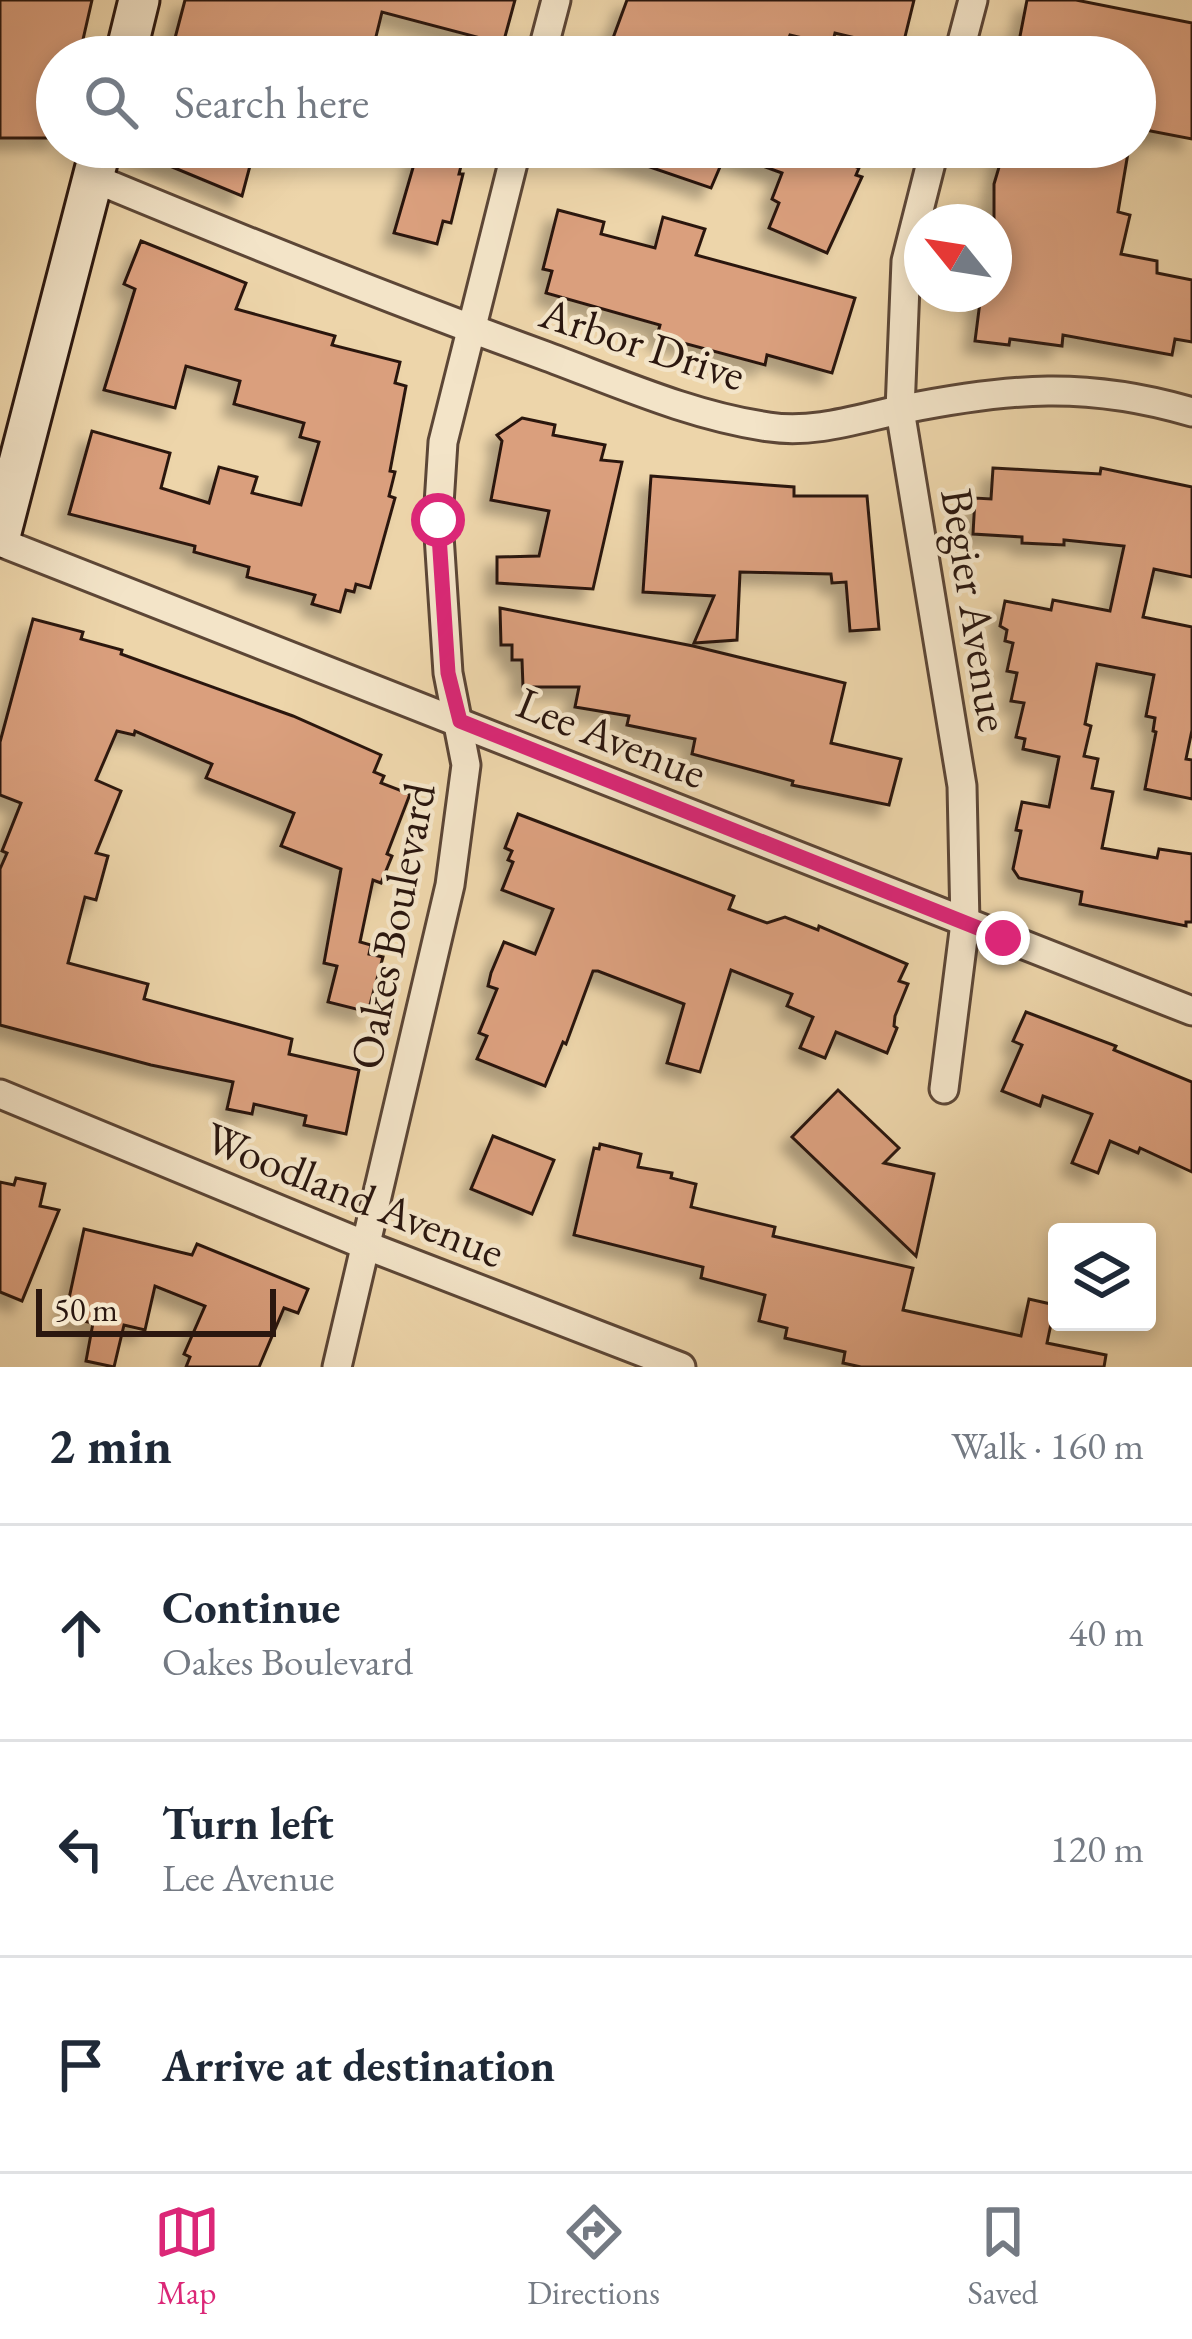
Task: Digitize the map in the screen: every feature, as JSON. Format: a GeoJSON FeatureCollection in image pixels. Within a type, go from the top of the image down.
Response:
{"type":"FeatureCollection","features":[{"type":"Feature","properties":{"kind":"street"},"geometry":{"type":"LineString","coordinates":[[131,36],[140,0]]}},
{"type":"Feature","properties":{"kind":"street"},"geometry":{"type":"LineString","coordinates":[[547,36],[556,0]]}},
{"type":"Feature","properties":{"kind":"street"},"geometry":{"type":"LineString","coordinates":[[964,36],[973,0]]}},
{"type":"Feature","properties":{"kind":"street"},"geometry":{"type":"LineString","coordinates":[[0,539],[95,168]]}},
{"type":"Feature","properties":{"kind":"street","name":"Arbor Drive"},"geometry":{"type":"LineString","coordinates":[[110,168],[469,328],[703,413],[773,428],[833,425],[1001,393],[1066,389],[1151,400],[1192,412]]}},
{"type":"Feature","properties":{"kind":"street","name":"Oakes Boulevard"},"geometry":{"type":"LineString","coordinates":[[337,1367],[450,885],[466,766],[448,673],[438,520],[443,442],[511,168]]}},
{"type":"Feature","properties":{"kind":"street","name":"Begier Avenue"},"geometry":{"type":"LineString","coordinates":[[930,168],[906,261],[900,410],[962,786],[965,923],[944,1089]]}},
{"type":"Feature","properties":{"kind":"street","name":"Lee Avenue"},"geometry":{"type":"LineString","coordinates":[[0,539],[1192,1011]]}},
{"type":"Feature","properties":{"kind":"street","name":"Woodland Avenue"},"geometry":{"type":"LineString","coordinates":[[0,1094],[365,1245],[681,1367]]}},
{"type":"Feature","properties":{"kind":"building"},"geometry":{"type":"Polygon","coordinates":[[[0,0],[92,0],[84,36],[36,36],[36,138],[0,138],[0,0]]]}},
{"type":"Feature","properties":{"kind":"building"},"geometry":{"type":"Polygon","coordinates":[[[185,0],[515,0],[505,36],[473,36],[382,12],[376,36],[176,36],[185,0]]]}},
{"type":"Feature","properties":{"kind":"building"},"geometry":{"type":"Polygon","coordinates":[[[627,0],[914,0],[905,36],[614,36],[627,0]]]}},
{"type":"Feature","properties":{"kind":"building"},"geometry":{"type":"Polygon","coordinates":[[[1027,0],[1076,0],[1192,23],[1192,139],[1156,132],[1156,36],[1020,36],[1027,0]]]}},
{"type":"Feature","properties":{"kind":"building"},"geometry":{"type":"Polygon","coordinates":[[[175,168],[249,168],[242,196],[175,168]]]}},
{"type":"Feature","properties":{"kind":"building"},"geometry":{"type":"Polygon","coordinates":[[[413,168],[460,168],[451,223],[443,221],[437,244],[394,233],[413,168]]]}},
{"type":"Feature","properties":{"kind":"building"},"geometry":{"type":"Polygon","coordinates":[[[653,168],[720,168],[711,188],[653,168]]]}},
{"type":"Feature","properties":{"kind":"building"},"geometry":{"type":"Polygon","coordinates":[[[768,168],[859,168],[856,175],[862,177],[827,253],[769,228],[779,203],[772,199],[782,173],[768,168]]]}},
{"type":"Feature","properties":{"kind":"building"},"geometry":{"type":"Polygon","coordinates":[[[999,168],[1125,168],[1118,212],[1130,215],[1121,254],[1157,261],[1157,273],[1192,280],[1192,342],[1175,339],[1172,355],[1063,335],[1062,346],[1010,339],[1009,345],[975,341],[979,312],[1012,312],[1012,204],[994,204],[999,168]]]}},
{"type":"Feature","properties":{"kind":"building"},"geometry":{"type":"Polygon","coordinates":[[[558,210],[604,222],[601,234],[655,248],[663,217],[705,229],[696,255],[855,298],[832,373],[767,355],[765,365],[657,336],[660,325],[546,293],[552,271],[543,269],[558,210]]]}},
{"type":"Feature","properties":{"kind":"building"},"geometry":{"type":"Polygon","coordinates":[[[141,241],[246,283],[236,309],[335,336],[332,345],[400,362],[395,383],[406,386],[390,471],[395,472],[389,496],[395,498],[370,588],[356,584],[354,592],[346,590],[340,612],[312,604],[315,595],[247,577],[249,567],[194,552],[195,546],[69,514],[92,431],[170,453],[161,488],[209,503],[219,467],[257,477],[252,493],[301,505],[319,442],[300,437],[304,423],[234,404],[240,381],[186,366],[175,408],[104,390],[135,289],[124,284],[141,241]]]}},
{"type":"Feature","properties":{"kind":"building"},"geometry":{"type":"Polygon","coordinates":[[[522,418],[555,425],[553,435],[605,445],[601,460],[622,462],[593,589],[497,583],[497,557],[539,556],[549,511],[491,500],[502,441],[497,435],[522,418]]]}},
{"type":"Feature","properties":{"kind":"building"},"geometry":{"type":"Polygon","coordinates":[[[993,468],[1100,474],[1101,468],[1192,487],[1192,577],[1154,569],[1143,617],[1192,627],[1192,730],[1186,759],[1192,760],[1192,799],[1145,789],[1156,732],[1155,718],[1146,716],[1154,675],[1097,664],[1084,756],[1098,759],[1092,788],[1113,792],[1102,848],[1157,858],[1159,849],[1192,854],[1192,922],[1186,926],[1080,904],[1082,892],[1019,878],[1013,869],[1022,802],[1049,807],[1059,757],[1023,749],[1025,739],[1016,737],[1024,703],[1011,701],[1017,673],[1007,671],[1013,643],[1005,641],[1007,630],[1000,626],[1005,601],[1051,610],[1053,600],[1110,611],[1124,546],[1064,540],[1064,545],[1022,543],[1022,537],[973,534],[975,498],[991,499],[993,468]]]}},
{"type":"Feature","properties":{"kind":"building"},"geometry":{"type":"Polygon","coordinates":[[[651,476],[794,487],[794,496],[867,496],[879,629],[850,631],[846,582],[832,583],[831,574],[740,572],[737,640],[694,643],[714,596],[643,592],[651,476]]]}},
{"type":"Feature","properties":{"kind":"building"},"geometry":{"type":"Polygon","coordinates":[[[500,608],[693,646],[845,683],[831,743],[901,759],[889,805],[792,785],[793,781],[692,754],[695,739],[627,725],[629,716],[575,707],[579,687],[523,687],[522,660],[512,660],[512,645],[501,645],[500,608]]]}},
{"type":"Feature","properties":{"kind":"building"},"geometry":{"type":"Polygon","coordinates":[[[33,619],[83,632],[81,639],[122,650],[121,654],[293,716],[381,755],[374,772],[384,776],[381,783],[410,794],[381,883],[373,880],[360,942],[371,945],[369,954],[383,957],[368,1012],[328,1002],[337,966],[324,963],[341,869],[281,846],[294,813],[206,778],[212,764],[135,731],[134,735],[117,731],[96,780],[121,791],[96,853],[108,856],[96,900],[85,897],[68,963],[148,984],[144,999],[292,1039],[289,1054],[359,1070],[346,1134],[304,1125],[306,1116],[254,1104],[252,1114],[227,1109],[233,1082],[0,1025],[0,869],[21,803],[0,795],[0,742],[33,619]]]}},
{"type":"Feature","properties":{"kind":"building"},"geometry":{"type":"Polygon","coordinates":[[[518,814],[734,896],[729,909],[767,923],[785,917],[818,930],[819,926],[907,964],[899,981],[908,984],[887,1053],[836,1032],[825,1058],[800,1048],[813,1017],[787,1006],[792,994],[731,970],[700,1072],[667,1063],[684,1004],[593,971],[545,1086],[477,1059],[487,1036],[479,1033],[497,989],[488,986],[491,973],[504,942],[535,954],[553,909],[502,890],[513,862],[508,860],[512,851],[505,848],[518,814]]]}},
{"type":"Feature","properties":{"kind":"building"},"geometry":{"type":"Polygon","coordinates":[[[1026,1012],[1116,1046],[1114,1050],[1192,1082],[1192,1172],[1140,1148],[1138,1153],[1110,1141],[1098,1173],[1072,1163],[1092,1114],[1043,1096],[1040,1106],[1002,1091],[1022,1045],[1013,1041],[1026,1012]]]}},
{"type":"Feature","properties":{"kind":"building"},"geometry":{"type":"Polygon","coordinates":[[[838,1090],[899,1148],[884,1163],[934,1174],[916,1256],[792,1137],[838,1090]]]}},
{"type":"Feature","properties":{"kind":"building"},"geometry":{"type":"Polygon","coordinates":[[[493,1136],[554,1160],[532,1214],[471,1189],[493,1136]]]}},
{"type":"Feature","properties":{"kind":"building"},"geometry":{"type":"Polygon","coordinates":[[[600,1144],[641,1154],[638,1167],[672,1173],[671,1178],[696,1184],[691,1207],[775,1227],[773,1236],[913,1268],[903,1310],[1021,1336],[1029,1299],[1048,1303],[1047,1343],[1106,1355],[1104,1367],[861,1367],[843,1363],[845,1352],[785,1338],[787,1328],[759,1321],[765,1295],[701,1278],[703,1267],[574,1235],[594,1148],[599,1149],[600,1144]]]}},
{"type":"Feature","properties":{"kind":"building"},"geometry":{"type":"Polygon","coordinates":[[[16,1178],[45,1184],[40,1206],[59,1210],[22,1301],[0,1292],[0,1182],[14,1185],[16,1178]]]}},
{"type":"Feature","properties":{"kind":"building"},"geometry":{"type":"Polygon","coordinates":[[[84,1229],[192,1255],[197,1244],[308,1289],[298,1313],[284,1308],[259,1367],[186,1367],[190,1357],[184,1354],[205,1306],[155,1286],[145,1330],[124,1325],[114,1367],[86,1361],[93,1323],[65,1317],[84,1229]]]}},
{"type":"Feature","properties":{"kind":"route"},"geometry":{"type":"LineString","coordinates":[[438,520],[448,673],[460,721],[1003,938]]}}]}
